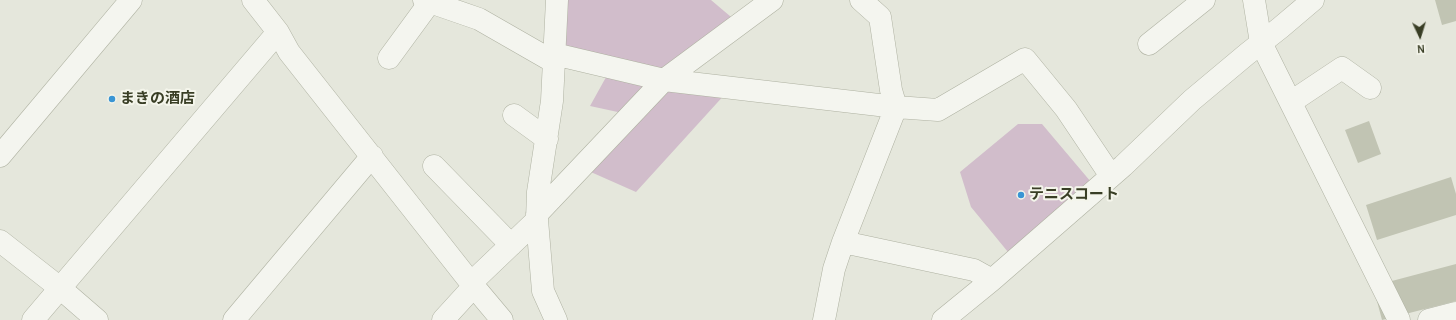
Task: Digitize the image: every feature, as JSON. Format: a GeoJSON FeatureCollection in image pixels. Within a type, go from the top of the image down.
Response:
{"type":"FeatureCollection","features":[{"type":"Feature","properties":{"kind":"street"},"geometry":{"type":"LineString","coordinates":[[0,156],[131,0]]}},
{"type":"Feature","properties":{"kind":"street"},"geometry":{"type":"LineString","coordinates":[[253,0],[278,32],[289,52],[472,285],[502,320]]}},
{"type":"Feature","properties":{"kind":"street"},"geometry":{"type":"LineString","coordinates":[[556,320],[543,291],[537,217],[538,192],[552,101],[557,0]]}},
{"type":"Feature","properties":{"kind":"street"},"geometry":{"type":"LineString","coordinates":[[443,320],[472,285],[664,80],[772,0]]}},
{"type":"Feature","properties":{"kind":"street"},"geometry":{"type":"LineString","coordinates":[[824,320],[834,269],[843,242],[896,107],[891,90],[880,17],[861,0]]}},
{"type":"Feature","properties":{"kind":"street"},"geometry":{"type":"LineString","coordinates":[[1150,44],[1204,0]]}},
{"type":"Feature","properties":{"kind":"street"},"geometry":{"type":"LineString","coordinates":[[1254,0],[1262,43],[1399,320]]}},
{"type":"Feature","properties":{"kind":"street"},"geometry":{"type":"LineString","coordinates":[[943,320],[992,280],[1124,166],[1192,100],[1313,0]]}},
{"type":"Feature","properties":{"kind":"street"},"geometry":{"type":"LineString","coordinates":[[389,58],[427,1],[479,19],[554,58],[664,80],[896,107],[938,110],[1025,59],[1066,109],[1111,176]]}},
{"type":"Feature","properties":{"kind":"street"},"geometry":{"type":"LineString","coordinates":[[33,320],[278,32]]}},
{"type":"Feature","properties":{"kind":"street"},"geometry":{"type":"LineString","coordinates":[[1291,102],[1342,68],[1370,88]]}},
{"type":"Feature","properties":{"kind":"street"},"geometry":{"type":"LineString","coordinates":[[514,115],[547,139]]}},
{"type":"Feature","properties":{"kind":"street"},"geometry":{"type":"LineString","coordinates":[[234,320],[372,156]]}},
{"type":"Feature","properties":{"kind":"street"},"geometry":{"type":"LineString","coordinates":[[434,166],[511,245]]}},
{"type":"Feature","properties":{"kind":"street"},"geometry":{"type":"LineString","coordinates":[[0,241],[60,288],[97,320]]}},
{"type":"Feature","properties":{"kind":"street"},"geometry":{"type":"LineString","coordinates":[[843,242],[974,270],[992,280]]}},
{"type":"Feature","properties":{"kind":"street"},"geometry":{"type":"LineString","coordinates":[[1429,320],[1456,313]]}},
{"type":"Feature","properties":{"kind":"shaded area"},"geometry":{"type":"Polygon","coordinates":[[[565,0],[711,0],[737,22],[666,72],[565,49],[565,0]]]}},
{"type":"Feature","properties":{"kind":"shaded area"},"geometry":{"type":"Polygon","coordinates":[[[610,70],[658,82],[627,114],[590,106],[610,70]]]}},
{"type":"Feature","properties":{"kind":"shaded area"},"geometry":{"type":"Polygon","coordinates":[[[661,89],[727,92],[636,192],[584,169],[661,89]]]}},
{"type":"Feature","properties":{"kind":"shaded area","name":"テニスコート"},"geometry":{"type":"Polygon","coordinates":[[[1018,124],[1042,124],[1091,182],[1008,252],[971,207],[960,172],[1018,124]]]}},
{"type":"Feature","properties":{"kind":"building"},"geometry":{"type":"Polygon","coordinates":[[[1435,0],[1456,0],[1456,21],[1442,25],[1435,0]]]}},
{"type":"Feature","properties":{"kind":"building"},"geometry":{"type":"Polygon","coordinates":[[[1369,121],[1381,154],[1358,163],[1345,130],[1369,121]]]}},
{"type":"Feature","properties":{"kind":"building"},"geometry":{"type":"Polygon","coordinates":[[[1451,177],[1456,194],[1456,215],[1377,240],[1366,205],[1451,177]]]}},
{"type":"Feature","properties":{"kind":"building"},"geometry":{"type":"Polygon","coordinates":[[[1456,264],[1456,301],[1382,320],[1373,286],[1456,264]]]}},
{"type":"Feature","properties":{"kind":"place","name":"まきの酒店"},"geometry":{"type":"Point","coordinates":[112,99]}},
{"type":"Feature","properties":{"kind":"place","name":"テニスコート"},"geometry":{"type":"Point","coordinates":[1021,195]}}]}
